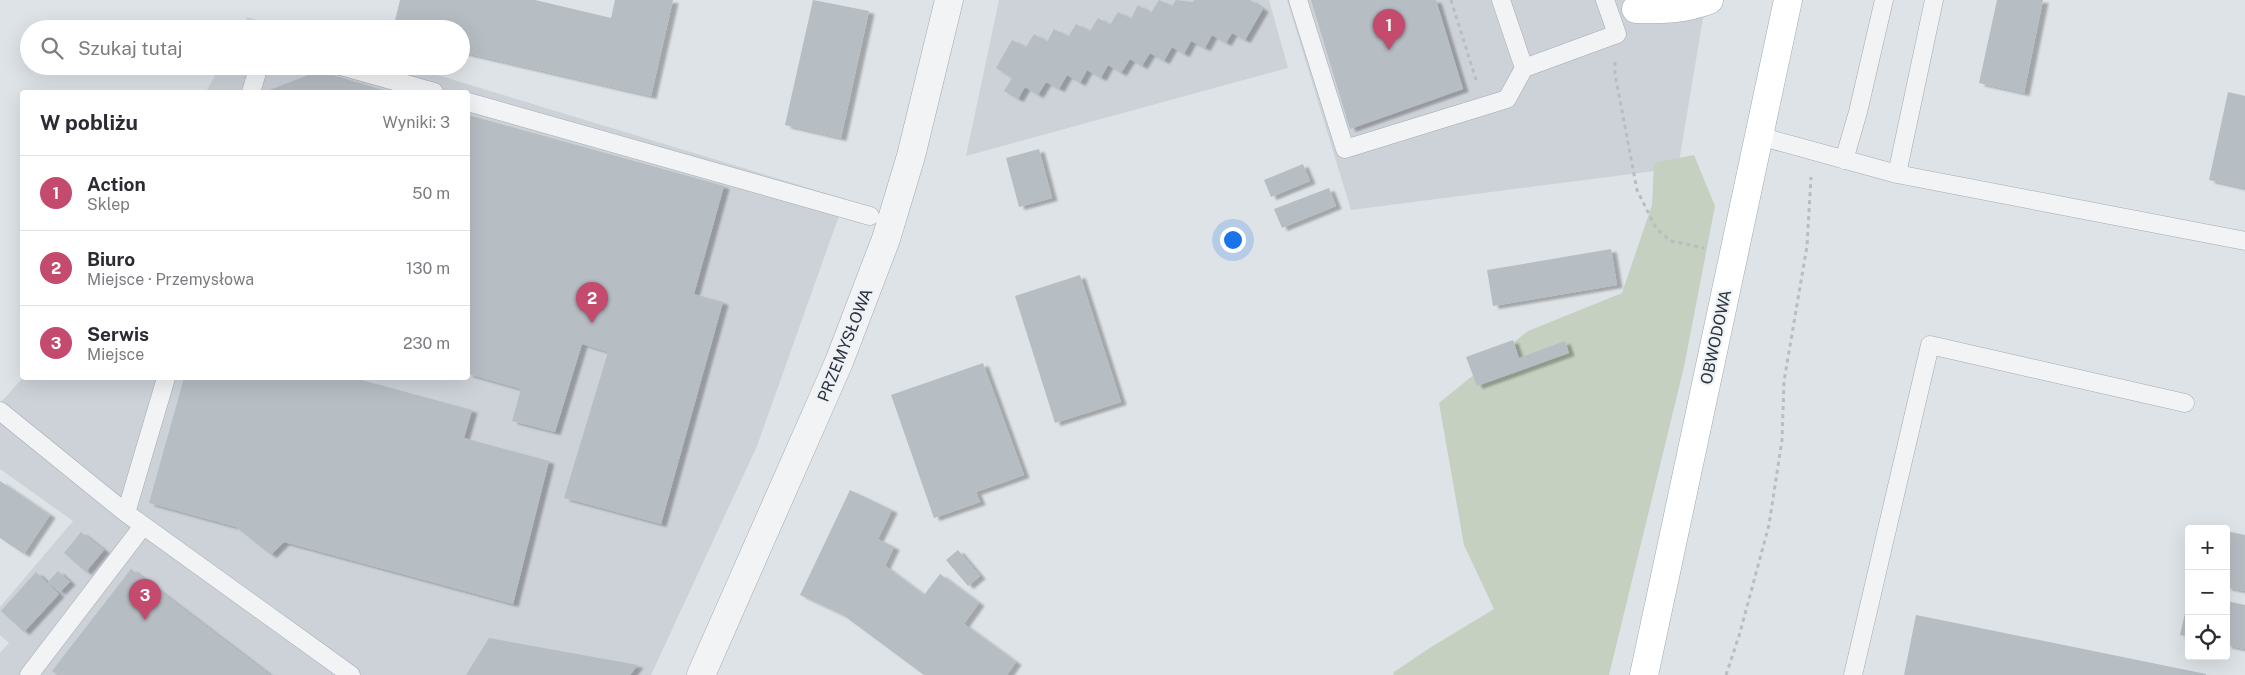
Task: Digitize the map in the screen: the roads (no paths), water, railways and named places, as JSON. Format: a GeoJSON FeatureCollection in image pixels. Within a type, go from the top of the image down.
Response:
{"type":"FeatureCollection","features":[{"type":"Feature","properties":{"kind":"main road"},"geometry":{"type":"LineString","coordinates":[[1637,4],[1656,10],[1688,8],[1709,0]]}},
{"type":"Feature","properties":{"kind":"main road","name":"OBWODOWA"},"geometry":{"type":"LineString","coordinates":[[1644,675],[1788,0]]}},
{"type":"Feature","properties":{"kind":"street","name":"PRZEMYSŁOWA"},"geometry":{"type":"LineString","coordinates":[[701,675],[840,362],[886,239],[911,156],[949,0]]}},
{"type":"Feature","properties":{"kind":"lane"},"geometry":{"type":"LineString","coordinates":[[1298,0],[1345,149],[1507,99],[1524,68],[1617,34],[1637,4]]}},
{"type":"Feature","properties":{"kind":"lane"},"geometry":{"type":"LineString","coordinates":[[1501,0],[1524,68]]}},
{"type":"Feature","properties":{"kind":"lane"},"geometry":{"type":"LineString","coordinates":[[1605,0],[1617,34]]}},
{"type":"Feature","properties":{"kind":"lane"},"geometry":{"type":"LineString","coordinates":[[1844,160],[1858,112],[1883,12],[1884,0]]}},
{"type":"Feature","properties":{"kind":"lane"},"geometry":{"type":"LineString","coordinates":[[1897,174],[1934,0]]}},
{"type":"Feature","properties":{"kind":"lane"},"geometry":{"type":"LineString","coordinates":[[252,90],[256,75]]}},
{"type":"Feature","properties":{"kind":"lane"},"geometry":{"type":"LineString","coordinates":[[373,75],[427,90]]}},
{"type":"Feature","properties":{"kind":"lane"},"geometry":{"type":"LineString","coordinates":[[470,103],[870,216]]}},
{"type":"Feature","properties":{"kind":"lane"},"geometry":{"type":"LineString","coordinates":[[1759,136],[1897,174],[2245,241]]}},
{"type":"Feature","properties":{"kind":"lane"},"geometry":{"type":"LineString","coordinates":[[1853,675],[1930,345],[2184,403]]}},
{"type":"Feature","properties":{"kind":"lane"},"geometry":{"type":"LineString","coordinates":[[126,513],[165,380]]}},
{"type":"Feature","properties":{"kind":"lane"},"geometry":{"type":"LineString","coordinates":[[0,411],[126,513],[351,675]]}},
{"type":"Feature","properties":{"kind":"lane"},"geometry":{"type":"LineString","coordinates":[[29,675],[144,526]]}},
{"type":"Feature","properties":{"kind":"place","name":"Action"},"geometry":{"type":"Point","coordinates":[1389,50]}},
{"type":"Feature","properties":{"kind":"place","name":"Biuro"},"geometry":{"type":"Point","coordinates":[592,323]}},
{"type":"Feature","properties":{"kind":"place","name":"Serwis"},"geometry":{"type":"Point","coordinates":[145,620]}}]}
